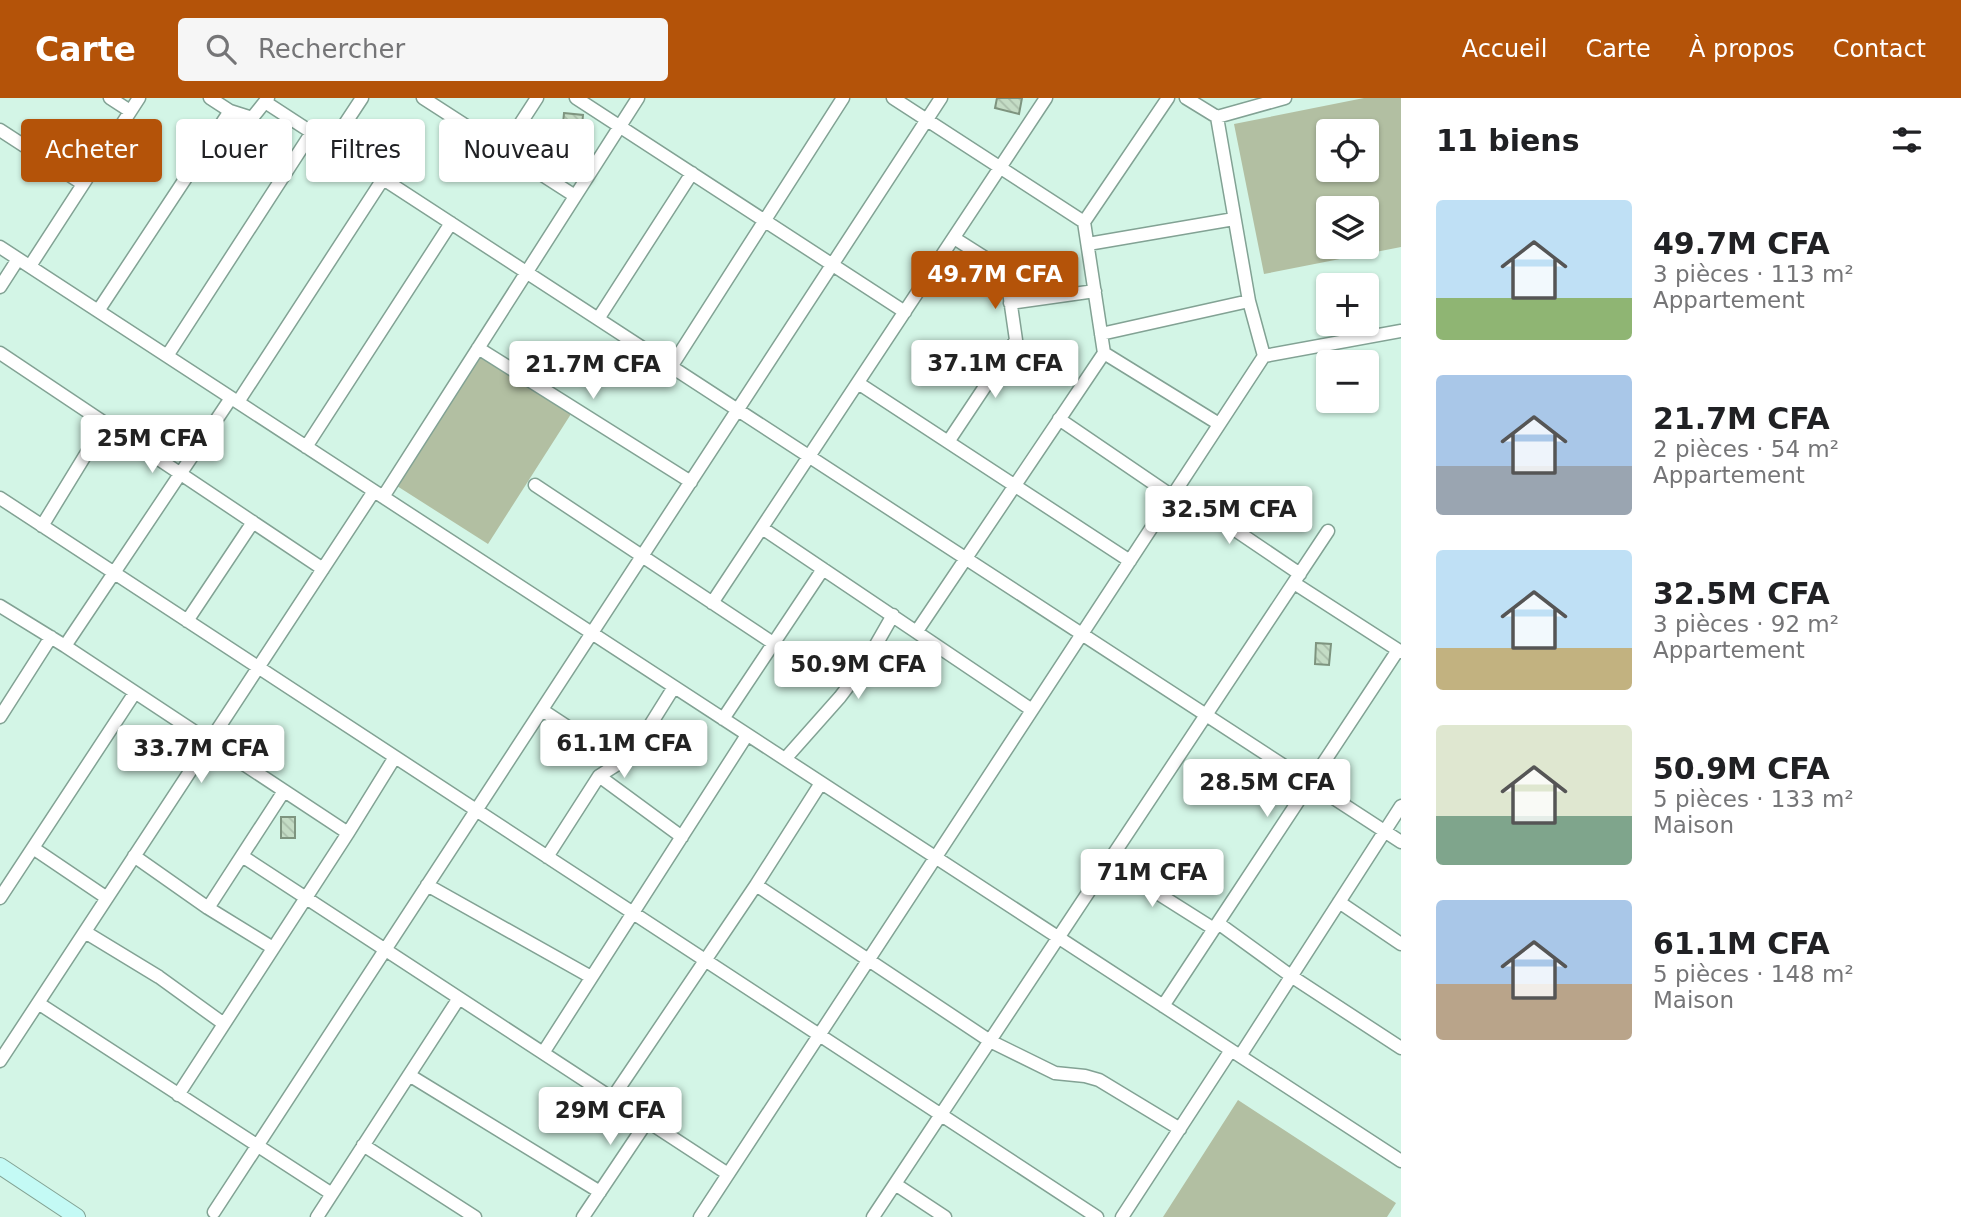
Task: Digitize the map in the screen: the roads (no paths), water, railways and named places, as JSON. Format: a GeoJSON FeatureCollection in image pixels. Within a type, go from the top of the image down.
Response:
{"type":"FeatureCollection","features":[{"type":"Feature","properties":{"kind":"street"},"geometry":{"type":"LineString","coordinates":[[110,98],[131,111]]}},
{"type":"Feature","properties":{"kind":"street"},"geometry":{"type":"LineString","coordinates":[[30,267],[139,98]]}},
{"type":"Feature","properties":{"kind":"street"},"geometry":{"type":"LineString","coordinates":[[210,98],[230,111],[252,118],[267,100],[306,128]]}},
{"type":"Feature","properties":{"kind":"street"},"geometry":{"type":"LineString","coordinates":[[348,119],[362,98]]}},
{"type":"Feature","properties":{"kind":"street"},"geometry":{"type":"LineString","coordinates":[[423,98],[456,119]]}},
{"type":"Feature","properties":{"kind":"street"},"geometry":{"type":"LineString","coordinates":[[523,119],[537,98]]}},
{"type":"Feature","properties":{"kind":"street"},"geometry":{"type":"LineString","coordinates":[[576,98],[905,312]]}},
{"type":"Feature","properties":{"kind":"street"},"geometry":{"type":"LineString","coordinates":[[0,1061],[323,569],[379,494],[478,348],[638,98]]}},
{"type":"Feature","properties":{"kind":"street"},"geometry":{"type":"LineString","coordinates":[[671,367],[842,98]]}},
{"type":"Feature","properties":{"kind":"street"},"geometry":{"type":"LineString","coordinates":[[893,98],[1084,222]]}},
{"type":"Feature","properties":{"kind":"street"},"geometry":{"type":"LineString","coordinates":[[214,1212],[942,98]]}},
{"type":"Feature","properties":{"kind":"street"},"geometry":{"type":"LineString","coordinates":[[712,603],[1046,98]]}},
{"type":"Feature","properties":{"kind":"street"},"geometry":{"type":"LineString","coordinates":[[917,631],[1104,353],[1084,222],[1168,98]]}},
{"type":"Feature","properties":{"kind":"street"},"geometry":{"type":"LineString","coordinates":[[1186,98],[1217,117],[1278,99]]}},
{"type":"Feature","properties":{"kind":"street"},"geometry":{"type":"LineString","coordinates":[[98,311],[230,111]]}},
{"type":"Feature","properties":{"kind":"street"},"geometry":{"type":"LineString","coordinates":[[1217,117],[1249,301],[1264,356]]}},
{"type":"Feature","properties":{"kind":"street"},"geometry":{"type":"LineString","coordinates":[[0,130],[83,184]]}},
{"type":"Feature","properties":{"kind":"street"},"geometry":{"type":"LineString","coordinates":[[167,356],[306,141]]}},
{"type":"Feature","properties":{"kind":"street"},"geometry":{"type":"LineString","coordinates":[[598,319],[692,173]]}},
{"type":"Feature","properties":{"kind":"street"},"geometry":{"type":"LineString","coordinates":[[65,646],[381,182]]}},
{"type":"Feature","properties":{"kind":"street"},"geometry":{"type":"LineString","coordinates":[[388,182],[1401,842]]}},
{"type":"Feature","properties":{"kind":"street"},"geometry":{"type":"LineString","coordinates":[[554,182],[575,196]]}},
{"type":"Feature","properties":{"kind":"street"},"geometry":{"type":"LineString","coordinates":[[1088,244],[1234,219]]}},
{"type":"Feature","properties":{"kind":"street"},"geometry":{"type":"LineString","coordinates":[[306,447],[451,223]]}},
{"type":"Feature","properties":{"kind":"street"},"geometry":{"type":"LineString","coordinates":[[948,442],[1016,340],[1007,278],[998,266],[954,238]]}},
{"type":"Feature","properties":{"kind":"street"},"geometry":{"type":"LineString","coordinates":[[0,247],[1401,1161]]}},
{"type":"Feature","properties":{"kind":"street"},"geometry":{"type":"LineString","coordinates":[[0,287],[18,259]]}},
{"type":"Feature","properties":{"kind":"street"},"geometry":{"type":"LineString","coordinates":[[1010,303],[1094,291]]}},
{"type":"Feature","properties":{"kind":"street"},"geometry":{"type":"LineString","coordinates":[[1101,334],[1249,301]]}},
{"type":"Feature","properties":{"kind":"street"},"geometry":{"type":"LineString","coordinates":[[700,1217],[1264,356],[1401,331]]}},
{"type":"Feature","properties":{"kind":"street"},"geometry":{"type":"LineString","coordinates":[[478,348],[691,482]]}},
{"type":"Feature","properties":{"kind":"street"},"geometry":{"type":"LineString","coordinates":[[0,353],[323,569]]}},
{"type":"Feature","properties":{"kind":"street"},"geometry":{"type":"LineString","coordinates":[[1104,353],[1219,424]]}},
{"type":"Feature","properties":{"kind":"street"},"geometry":{"type":"LineString","coordinates":[[858,383],[1130,561]]}},
{"type":"Feature","properties":{"kind":"street"},"geometry":{"type":"LineString","coordinates":[[1059,419],[1174,493],[1400,651],[1163,1006]]}},
{"type":"Feature","properties":{"kind":"street"},"geometry":{"type":"LineString","coordinates":[[42,526],[105,423]]}},
{"type":"Feature","properties":{"kind":"street"},"geometry":{"type":"LineString","coordinates":[[535,485],[773,643]]}},
{"type":"Feature","properties":{"kind":"street"},"geometry":{"type":"LineString","coordinates":[[0,499],[1097,1217]]}},
{"type":"Feature","properties":{"kind":"street"},"geometry":{"type":"LineString","coordinates":[[187,621],[253,522]]}},
{"type":"Feature","properties":{"kind":"street"},"geometry":{"type":"LineString","coordinates":[[762,528],[1032,710]]}},
{"type":"Feature","properties":{"kind":"street"},"geometry":{"type":"LineString","coordinates":[[873,1217],[1328,531]]}},
{"type":"Feature","properties":{"kind":"street"},"geometry":{"type":"LineString","coordinates":[[723,719],[823,569]]}},
{"type":"Feature","properties":{"kind":"street"},"geometry":{"type":"LineString","coordinates":[[0,606],[348,833]]}},
{"type":"Feature","properties":{"kind":"street"},"geometry":{"type":"LineString","coordinates":[[785,760],[865,664],[893,615]]}},
{"type":"Feature","properties":{"kind":"street"},"geometry":{"type":"LineString","coordinates":[[0,718],[51,637]]}},
{"type":"Feature","properties":{"kind":"street"},"geometry":{"type":"LineString","coordinates":[[547,857],[599,776],[621,762],[639,743],[674,687]]}},
{"type":"Feature","properties":{"kind":"street"},"geometry":{"type":"LineString","coordinates":[[0,898],[134,694]]}},
{"type":"Feature","properties":{"kind":"street"},"geometry":{"type":"LineString","coordinates":[[542,710],[621,762]]}},
{"type":"Feature","properties":{"kind":"street"},"geometry":{"type":"LineString","coordinates":[[543,1052],[747,735]]}},
{"type":"Feature","properties":{"kind":"street"},"geometry":{"type":"LineString","coordinates":[[178,1095],[395,757]]}},
{"type":"Feature","properties":{"kind":"street"},"geometry":{"type":"LineString","coordinates":[[599,776],[682,837]]}},
{"type":"Feature","properties":{"kind":"street"},"geometry":{"type":"LineString","coordinates":[[613,1097],[821,783]]}},
{"type":"Feature","properties":{"kind":"street"},"geometry":{"type":"LineString","coordinates":[[208,908],[284,791]]}},
{"type":"Feature","properties":{"kind":"street"},"geometry":{"type":"LineString","coordinates":[[1122,1217],[1180,1129],[1291,976],[1401,806]]}},
{"type":"Feature","properties":{"kind":"street"},"geometry":{"type":"LineString","coordinates":[[33,848],[107,898]]}},
{"type":"Feature","properties":{"kind":"street"},"geometry":{"type":"LineString","coordinates":[[135,856],[208,908],[273,948]]}},
{"type":"Feature","properties":{"kind":"street"},"geometry":{"type":"LineString","coordinates":[[242,856],[728,1174]]}},
{"type":"Feature","properties":{"kind":"street"},"geometry":{"type":"LineString","coordinates":[[1108,862],[1216,926],[1401,1048]]}},
{"type":"Feature","properties":{"kind":"street"},"geometry":{"type":"LineString","coordinates":[[427,885],[591,977]]}},
{"type":"Feature","properties":{"kind":"street"},"geometry":{"type":"LineString","coordinates":[[755,885],[990,1041],[1055,1073],[1099,1080],[1180,1129]]}},
{"type":"Feature","properties":{"kind":"street"},"geometry":{"type":"LineString","coordinates":[[1339,902],[1401,944]]}},
{"type":"Feature","properties":{"kind":"street"},"geometry":{"type":"LineString","coordinates":[[85,932],[159,977],[224,1024]]}},
{"type":"Feature","properties":{"kind":"street"},"geometry":{"type":"LineString","coordinates":[[317,1217],[459,998]]}},
{"type":"Feature","properties":{"kind":"street"},"geometry":{"type":"LineString","coordinates":[[38,1003],[332,1194]]}},
{"type":"Feature","properties":{"kind":"street"},"geometry":{"type":"LineString","coordinates":[[0,1034],[12,1043]]}},
{"type":"Feature","properties":{"kind":"street"},"geometry":{"type":"LineString","coordinates":[[409,1075],[600,1192]]}},
{"type":"Feature","properties":{"kind":"street"},"geometry":{"type":"LineString","coordinates":[[583,1217],[648,1120]]}},
{"type":"Feature","properties":{"kind":"street"},"geometry":{"type":"LineString","coordinates":[[363,1145],[475,1217]]}},
{"type":"Feature","properties":{"kind":"street"},"geometry":{"type":"LineString","coordinates":[[0,1166],[77,1217]]}},
{"type":"Feature","properties":{"kind":"street"},"geometry":{"type":"LineString","coordinates":[[895,1184],[945,1217]]}}]}
